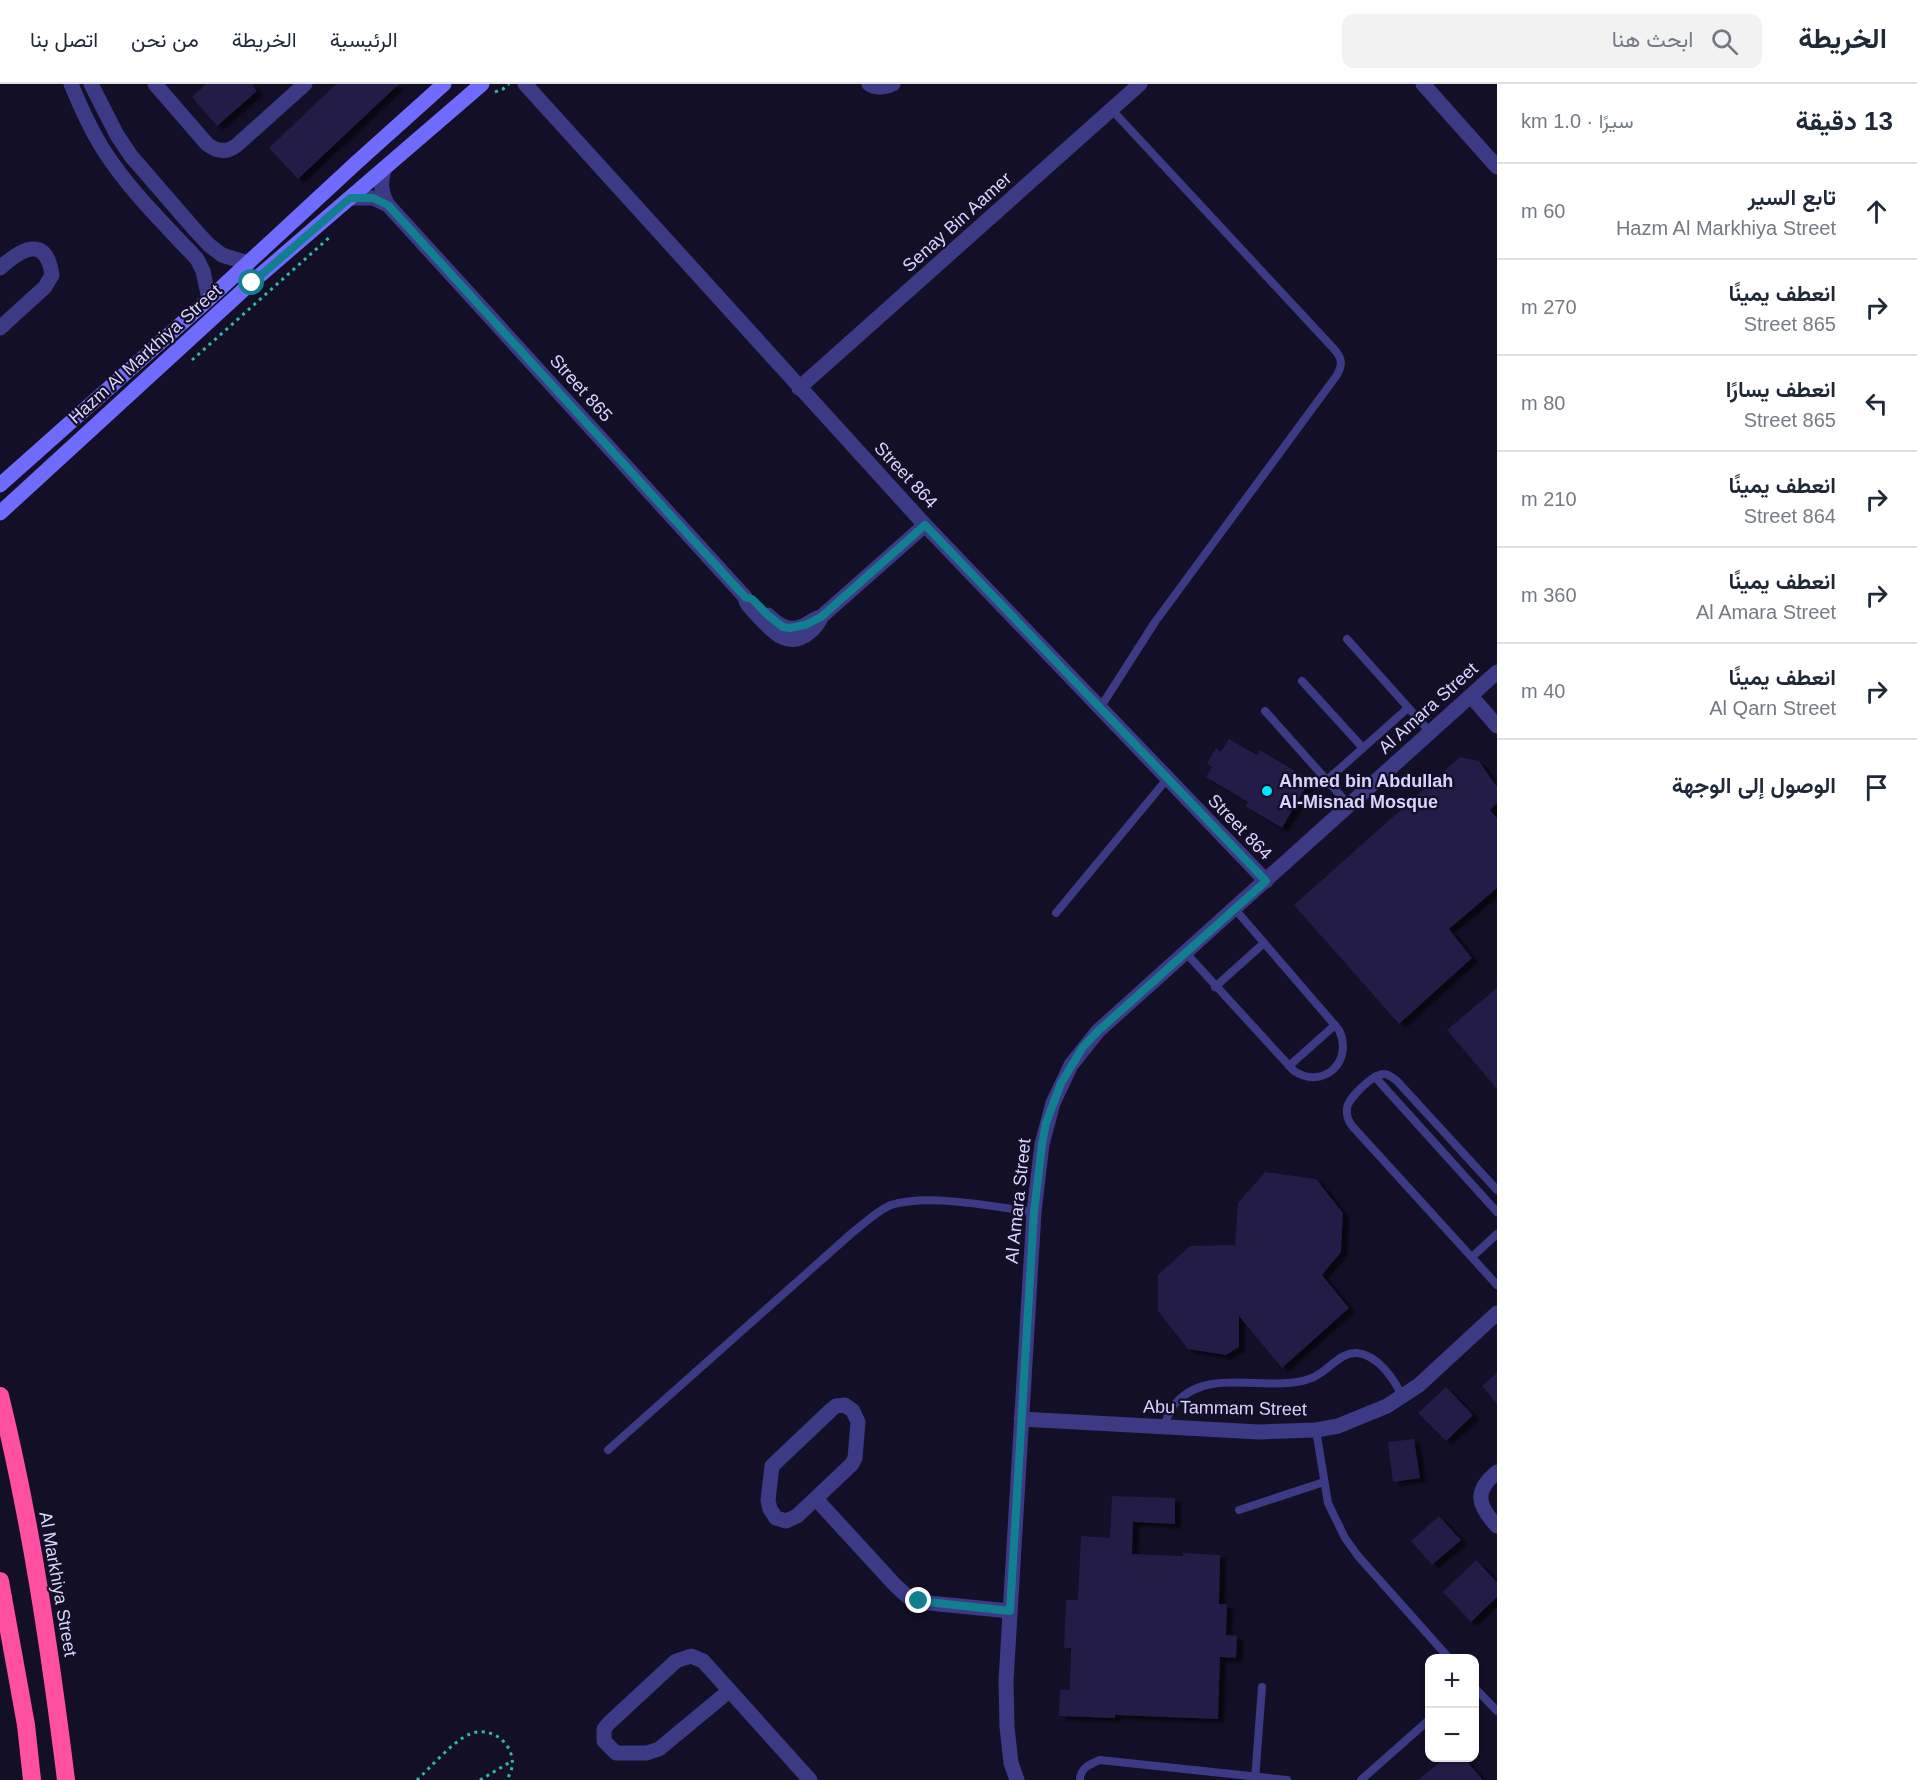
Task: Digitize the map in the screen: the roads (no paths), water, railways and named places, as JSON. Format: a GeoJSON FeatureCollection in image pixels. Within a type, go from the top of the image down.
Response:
{"type":"FeatureCollection","features":[{"type":"Feature","properties":{"kind":"highway","name":"Al Markhiya Street"},"geometry":{"type":"LineString","coordinates":[[0,1396],[36,1566],[66,1780]]}},
{"type":"Feature","properties":{"kind":"highway"},"geometry":{"type":"LineString","coordinates":[[0,1581],[26,1725],[32,1780]]}},
{"type":"Feature","properties":{"kind":"street"},"geometry":{"type":"LineString","coordinates":[[71,84],[102,148],[132,187],[197,259],[203,271],[209,299]]}},
{"type":"Feature","properties":{"kind":"street"},"geometry":{"type":"LineString","coordinates":[[91,84],[117,135],[131,156],[188,222],[222,255],[248,263]]}},
{"type":"Feature","properties":{"kind":"street"},"geometry":{"type":"LineString","coordinates":[[155,84],[207,144],[218,150],[225,150],[234,147],[305,84]]}},
{"type":"Feature","properties":{"kind":"street","name":"Hazm Al Markhiya Street"},"geometry":{"type":"LineString","coordinates":[[0,485],[209,299],[444,84]]}},
{"type":"Feature","properties":{"kind":"street"},"geometry":{"type":"LineString","coordinates":[[869,84],[884,88],[893,84]]}},
{"type":"Feature","properties":{"kind":"street","name":"Senay Bin Aamer"},"geometry":{"type":"LineString","coordinates":[[799,388],[1140,84]]}},
{"type":"Feature","properties":{"kind":"street"},"geometry":{"type":"LineString","coordinates":[[1423,84],[1497,167]]}},
{"type":"Feature","properties":{"kind":"street","name":"Street 864"},"geometry":{"type":"LineString","coordinates":[[522,85],[925,525],[1266,881]]}},
{"type":"Feature","properties":{"kind":"street","name":"Hazm Al Markhiya Street"},"geometry":{"type":"LineString","coordinates":[[0,513],[252,283],[350,198],[486,88]]}},
{"type":"Feature","properties":{"kind":"street"},"geometry":{"type":"LineString","coordinates":[[384,170],[382,190],[388,205]]}},
{"type":"Feature","properties":{"kind":"street"},"geometry":{"type":"LineString","coordinates":[[350,198],[373,198],[388,205]]}},
{"type":"Feature","properties":{"kind":"street","name":"Street 865"},"geometry":{"type":"LineString","coordinates":[[388,205],[745,597],[752,599],[783,627],[798,628],[821,617],[925,525]]}},
{"type":"Feature","properties":{"kind":"street"},"geometry":{"type":"LineString","coordinates":[[0,268],[25,249],[36,249],[45,255],[50,263],[52,275],[45,287],[0,328]]}},
{"type":"Feature","properties":{"kind":"street","name":"Al Amara Street"},"geometry":{"type":"LineString","coordinates":[[1017,1780],[1011,1763],[1007,1727],[1006,1681],[1034,1212],[1046,1123],[1061,1083],[1071,1065],[1098,1031],[1497,672]]}},
{"type":"Feature","properties":{"kind":"street"},"geometry":{"type":"LineString","coordinates":[[1471,696],[1497,726]]}},
{"type":"Feature","properties":{"kind":"street","name":"Abu Tammam Street"},"geometry":{"type":"LineString","coordinates":[[1021,1419],[1259,1432],[1316,1430],[1338,1426],[1387,1406],[1419,1385],[1497,1313]]}},
{"type":"Feature","properties":{"kind":"street"},"geometry":{"type":"LineString","coordinates":[[845,1405],[853,1411],[858,1422],[855,1458],[852,1464],[816,1499],[791,1520],[777,1518],[770,1509],[768,1500],[772,1466],[836,1406],[845,1405]]}},
{"type":"Feature","properties":{"kind":"street"},"geometry":{"type":"LineString","coordinates":[[1497,1472],[1485,1482],[1481,1492],[1483,1506],[1497,1526]]}},
{"type":"Feature","properties":{"kind":"street"},"geometry":{"type":"LineString","coordinates":[[816,1499],[895,1585],[908,1596],[929,1603],[1010,1611]]}},
{"type":"Feature","properties":{"kind":"street"},"geometry":{"type":"LineString","coordinates":[[729,1691],[653,1752],[616,1753],[604,1741],[604,1729],[609,1723],[676,1661],[691,1656],[703,1661],[810,1780]]}},
{"type":"Feature","properties":{"kind":"lane"},"geometry":{"type":"LineString","coordinates":[[1100,708],[1155,622],[1341,368],[1341,357],[1334,349],[1112,110]]}},
{"type":"Feature","properties":{"kind":"lane"},"geometry":{"type":"LineString","coordinates":[[1347,639],[1430,732]]}},
{"type":"Feature","properties":{"kind":"lane"},"geometry":{"type":"LineString","coordinates":[[1302,681],[1363,748]]}},
{"type":"Feature","properties":{"kind":"lane"},"geometry":{"type":"LineString","coordinates":[[1327,780],[1408,708]]}},
{"type":"Feature","properties":{"kind":"lane"},"geometry":{"type":"LineString","coordinates":[[1265,711],[1349,805]]}},
{"type":"Feature","properties":{"kind":"lane"},"geometry":{"type":"LineString","coordinates":[[1056,913],[1167,779]]}},
{"type":"Feature","properties":{"kind":"lane"},"geometry":{"type":"LineString","coordinates":[[1185,952],[1289,1066],[1299,1074],[1312,1077],[1331,1072],[1340,1062],[1343,1049],[1341,1036],[1335,1025],[1234,908]]}},
{"type":"Feature","properties":{"kind":"lane"},"geometry":{"type":"LineString","coordinates":[[1215,987],[1264,943]]}},
{"type":"Feature","properties":{"kind":"lane"},"geometry":{"type":"LineString","coordinates":[[1289,1066],[1335,1025]]}},
{"type":"Feature","properties":{"kind":"lane"},"geometry":{"type":"LineString","coordinates":[[1497,1190],[1397,1081],[1388,1075],[1375,1077],[1351,1098],[1346,1110],[1350,1122],[1497,1286]]}},
{"type":"Feature","properties":{"kind":"lane"},"geometry":{"type":"LineString","coordinates":[[1375,1077],[1496,1209]]}},
{"type":"Feature","properties":{"kind":"lane"},"geometry":{"type":"LineString","coordinates":[[608,1450],[854,1232],[890,1206],[908,1202],[935,1201],[1034,1212]]}},
{"type":"Feature","properties":{"kind":"lane"},"geometry":{"type":"LineString","coordinates":[[1472,1257],[1497,1234]]}},
{"type":"Feature","properties":{"kind":"lane"},"geometry":{"type":"LineString","coordinates":[[1163,1427],[1174,1404],[1199,1387],[1307,1380],[1324,1373],[1342,1356],[1348,1354],[1362,1354],[1376,1362],[1395,1380],[1402,1396]]}},
{"type":"Feature","properties":{"kind":"lane"},"geometry":{"type":"LineString","coordinates":[[1316,1430],[1328,1503],[1334,1518],[1352,1547],[1445,1654]]}},
{"type":"Feature","properties":{"kind":"lane"},"geometry":{"type":"LineString","coordinates":[[1239,1510],[1324,1482]]}},
{"type":"Feature","properties":{"kind":"lane"},"geometry":{"type":"LineString","coordinates":[[1256,1778],[1262,1687]]}},
{"type":"Feature","properties":{"kind":"lane"},"geometry":{"type":"LineString","coordinates":[[1479,1692],[1497,1711]]}},
{"type":"Feature","properties":{"kind":"lane"},"geometry":{"type":"LineString","coordinates":[[1361,1780],[1425,1723]]}},
{"type":"Feature","properties":{"kind":"lane"},"geometry":{"type":"LineString","coordinates":[[1080,1780],[1086,1765],[1100,1760],[1287,1780]]}},
{"type":"Feature","properties":{"kind":"place","name":"Ahmed bin Abdullah Al-Misnad Mosque"},"geometry":{"type":"Point","coordinates":[1267,791]}}]}
